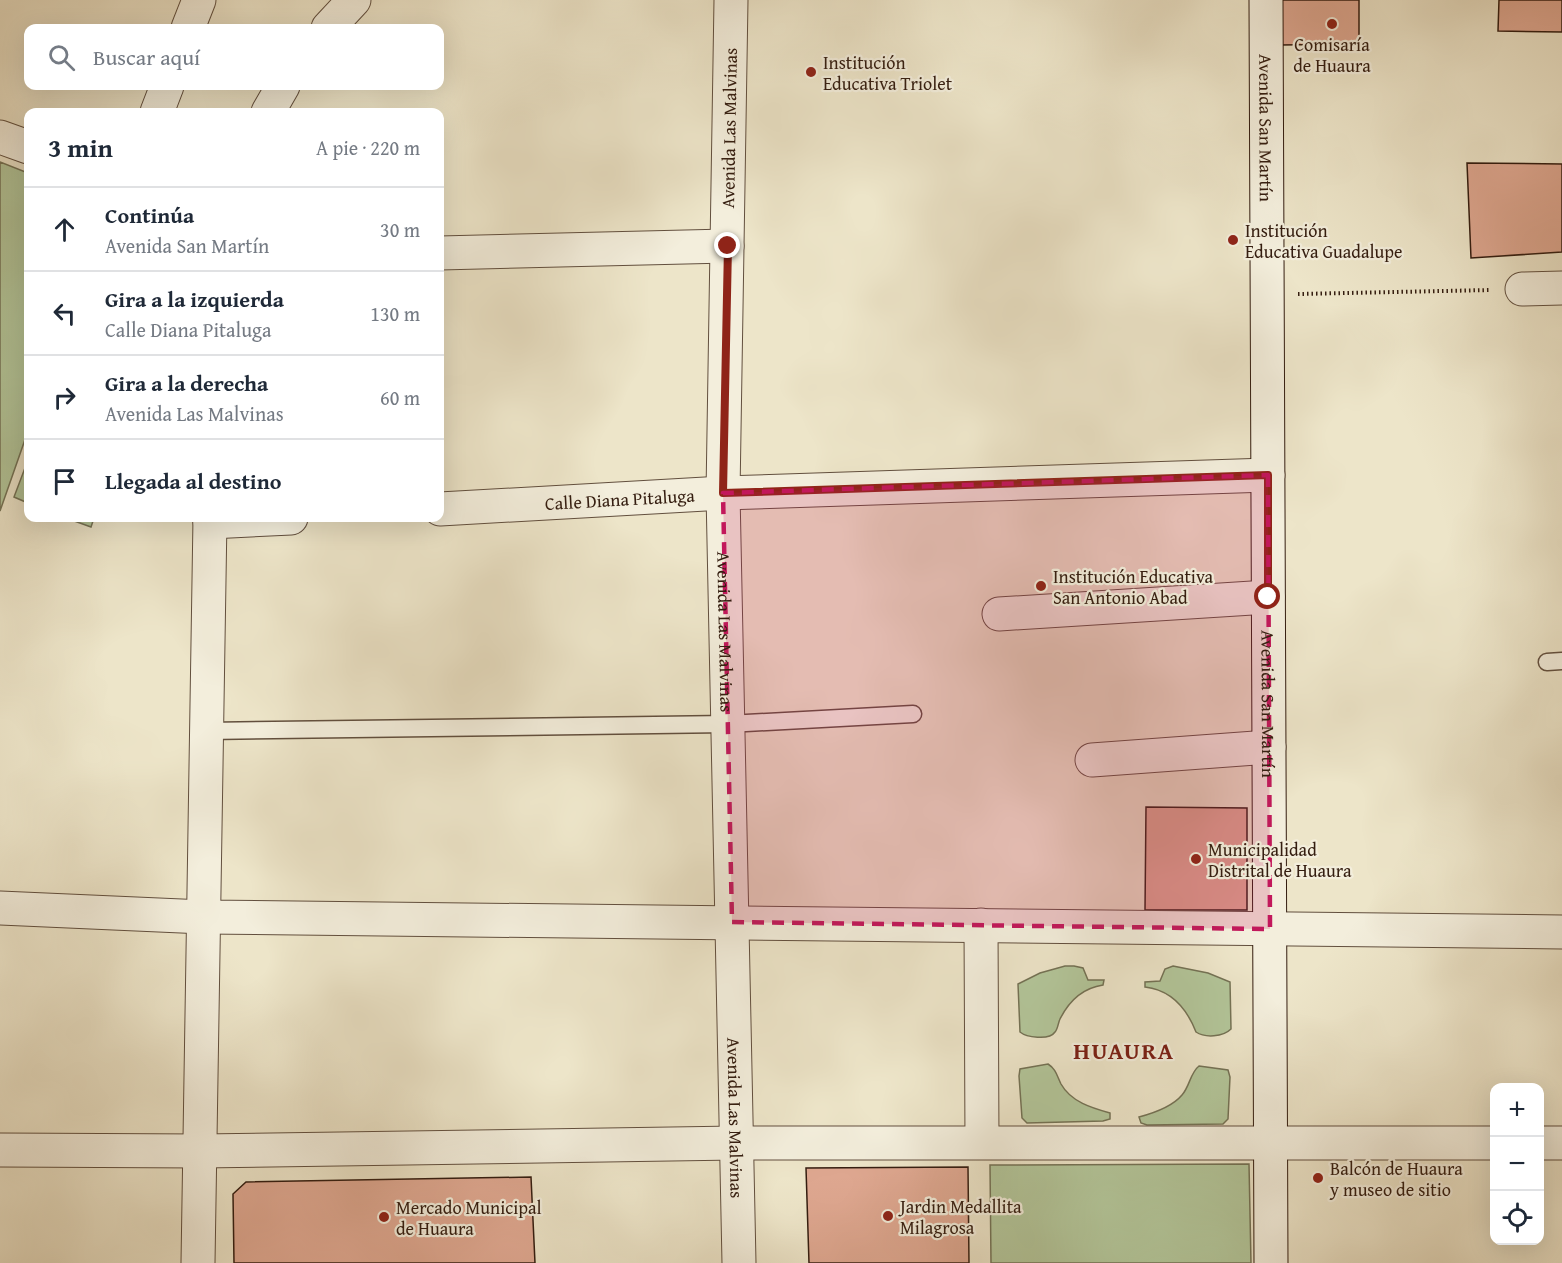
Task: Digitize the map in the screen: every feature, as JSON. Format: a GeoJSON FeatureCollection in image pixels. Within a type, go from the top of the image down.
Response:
{"type":"FeatureCollection","features":[{"type":"Feature","properties":{"kind":"street"},"geometry":{"type":"LineString","coordinates":[[190,24],[199,0]]}},
{"type":"Feature","properties":{"kind":"street"},"geometry":{"type":"LineString","coordinates":[[332,24],[354,0]]}},
{"type":"Feature","properties":{"kind":"street","name":"Avenida Las Malvinas"},"geometry":{"type":"LineString","coordinates":[[731,0],[723,493],[739,1263]]}},
{"type":"Feature","properties":{"kind":"street","name":"Avenida San Martín"},"geometry":{"type":"LineString","coordinates":[[1266,0],[1271,1263]]}},
{"type":"Feature","properties":{"kind":"street"},"geometry":{"type":"LineString","coordinates":[[159,108],[165,90]]}},
{"type":"Feature","properties":{"kind":"street"},"geometry":{"type":"LineString","coordinates":[[270,108],[281,90]]}},
{"type":"Feature","properties":{"kind":"street"},"geometry":{"type":"LineString","coordinates":[[0,137],[24,146]]}},
{"type":"Feature","properties":{"kind":"street"},"geometry":{"type":"LineString","coordinates":[[444,253],[728,246]]}},
{"type":"Feature","properties":{"kind":"street"},"geometry":{"type":"LineString","coordinates":[[1522,289],[1562,288]]}},
{"type":"Feature","properties":{"kind":"street","name":"Calle Diana Pitaluga"},"geometry":{"type":"LineString","coordinates":[[444,509],[723,493],[1268,475]]}},
{"type":"Feature","properties":{"kind":"street"},"geometry":{"type":"LineString","coordinates":[[198,1263],[210,522]]}},
{"type":"Feature","properties":{"kind":"street"},"geometry":{"type":"LineString","coordinates":[[999,614],[1268,597]]}},
{"type":"Feature","properties":{"kind":"street"},"geometry":{"type":"LineString","coordinates":[[1092,760],[1269,747]]}},
{"type":"Feature","properties":{"kind":"street"},"geometry":{"type":"LineString","coordinates":[[0,908],[204,917],[1562,932]]}},
{"type":"Feature","properties":{"kind":"street"},"geometry":{"type":"LineString","coordinates":[[981,925],[982,1142]]}},
{"type":"Feature","properties":{"kind":"street"},"geometry":{"type":"LineString","coordinates":[[0,1150],[201,1151],[736,1143],[1490,1143]]}},
{"type":"Feature","properties":{"kind":"street"},"geometry":{"type":"LineString","coordinates":[[1544,1143],[1562,1143]]}},
{"type":"Feature","properties":{"kind":"lane"},"geometry":{"type":"LineString","coordinates":[[207,731],[728,724],[913,714]]}},
{"type":"Feature","properties":{"kind":"path"},"geometry":{"type":"LineString","coordinates":[[1267,295],[1522,289]]}},
{"type":"Feature","properties":{"kind":"highlighted area"},"geometry":{"type":"Polygon","coordinates":[[[1268,475],[1270,929],[732,922],[723,493],[1268,475]]]}},
{"type":"Feature","properties":{"kind":"green space"},"geometry":{"type":"Polygon","coordinates":[[[0,162],[24,171],[24,442],[0,511],[0,162]]]}},
{"type":"Feature","properties":{"kind":"green space"},"geometry":{"type":"Polygon","coordinates":[[[24,471],[24,501],[14,497],[24,471]]]}},
{"type":"Feature","properties":{"kind":"green space"},"geometry":{"type":"Polygon","coordinates":[[[77,522],[93,522],[91,527],[77,522]]]}},
{"type":"Feature","properties":{"kind":"green space"},"geometry":{"type":"Polygon","coordinates":[[[1065,966],[1083,968],[1088,980],[1104,980],[1103,985],[1083,992],[1072,1001],[1052,1035],[1038,1037],[1020,1032],[1018,984],[1040,973],[1065,966]]]}},
{"type":"Feature","properties":{"kind":"green space"},"geometry":{"type":"Polygon","coordinates":[[[1173,966],[1208,973],[1230,982],[1231,1029],[1228,1032],[1209,1036],[1196,1032],[1183,1008],[1177,1002],[1163,992],[1145,987],[1145,982],[1160,981],[1165,969],[1173,966]]]}},
{"type":"Feature","properties":{"kind":"green space"},"geometry":{"type":"Polygon","coordinates":[[[1048,1064],[1055,1070],[1061,1084],[1070,1095],[1089,1106],[1110,1113],[1110,1119],[1027,1123],[1022,1118],[1020,1069],[1048,1064]]]}},
{"type":"Feature","properties":{"kind":"green space"},"geometry":{"type":"Polygon","coordinates":[[[1199,1066],[1228,1070],[1230,1077],[1228,1119],[1223,1124],[1147,1125],[1141,1123],[1139,1117],[1162,1109],[1178,1099],[1199,1066]]]}},
{"type":"Feature","properties":{"kind":"green space"},"geometry":{"type":"Polygon","coordinates":[[[1249,1164],[1251,1263],[991,1263],[990,1165],[1249,1164]]]}},
{"type":"Feature","properties":{"kind":"building"},"geometry":{"type":"Polygon","coordinates":[[[1279,0],[1359,0],[1359,44],[1280,45],[1279,0]]]}},
{"type":"Feature","properties":{"kind":"building"},"geometry":{"type":"Polygon","coordinates":[[[1499,0],[1562,0],[1562,32],[1498,31],[1499,0]]]}},
{"type":"Feature","properties":{"kind":"building"},"geometry":{"type":"Polygon","coordinates":[[[1467,163],[1562,164],[1562,252],[1471,258],[1467,163]]]}},
{"type":"Feature","properties":{"kind":"building","name":"Municipalidad Distrital de Huaura"},"geometry":{"type":"Polygon","coordinates":[[[1146,807],[1247,808],[1247,910],[1145,910],[1146,807]]]}},
{"type":"Feature","properties":{"kind":"building","name":"Jardin Medallita Milagrosa"},"geometry":{"type":"Polygon","coordinates":[[[968,1167],[969,1263],[809,1263],[806,1168],[968,1167]]]}},
{"type":"Feature","properties":{"kind":"building","name":"Mercado Municipal de Huaura"},"geometry":{"type":"Polygon","coordinates":[[[531,1177],[535,1263],[234,1263],[233,1194],[246,1182],[531,1177]]]}},
{"type":"Feature","properties":{"kind":"place","name":"Comisaría de Huaura"},"geometry":{"type":"Point","coordinates":[1332,24]}},
{"type":"Feature","properties":{"kind":"place","name":"Institución Educativa Triolet"},"geometry":{"type":"Point","coordinates":[811,72]}},
{"type":"Feature","properties":{"kind":"place","name":"Institución Educativa Guadalupe"},"geometry":{"type":"Point","coordinates":[1233,240]}},
{"type":"Feature","properties":{"kind":"place","name":"Institución Educativa San Antonio Abad"},"geometry":{"type":"Point","coordinates":[1041,586]}},
{"type":"Feature","properties":{"kind":"place","name":"Municipalidad Distrital de Huaura"},"geometry":{"type":"Point","coordinates":[1196,859]}},
{"type":"Feature","properties":{"kind":"place","name":"Balcón de Huaura y museo de sitio"},"geometry":{"type":"Point","coordinates":[1318,1178]}},
{"type":"Feature","properties":{"kind":"place","name":"Jardin Medallita Milagrosa"},"geometry":{"type":"Point","coordinates":[888,1216]}},
{"type":"Feature","properties":{"kind":"place","name":"Mercado Municipal de Huaura"},"geometry":{"type":"Point","coordinates":[384,1217]}},
{"type":"Feature","properties":{"kind":"district","name":"HUAURA"},"geometry":{"type":"Point","coordinates":[1124,1050]}},
{"type":"Feature","properties":{"kind":"route"},"geometry":{"type":"LineString","coordinates":[[728,246],[723,493],[1268,475],[1268,597]]}}]}
